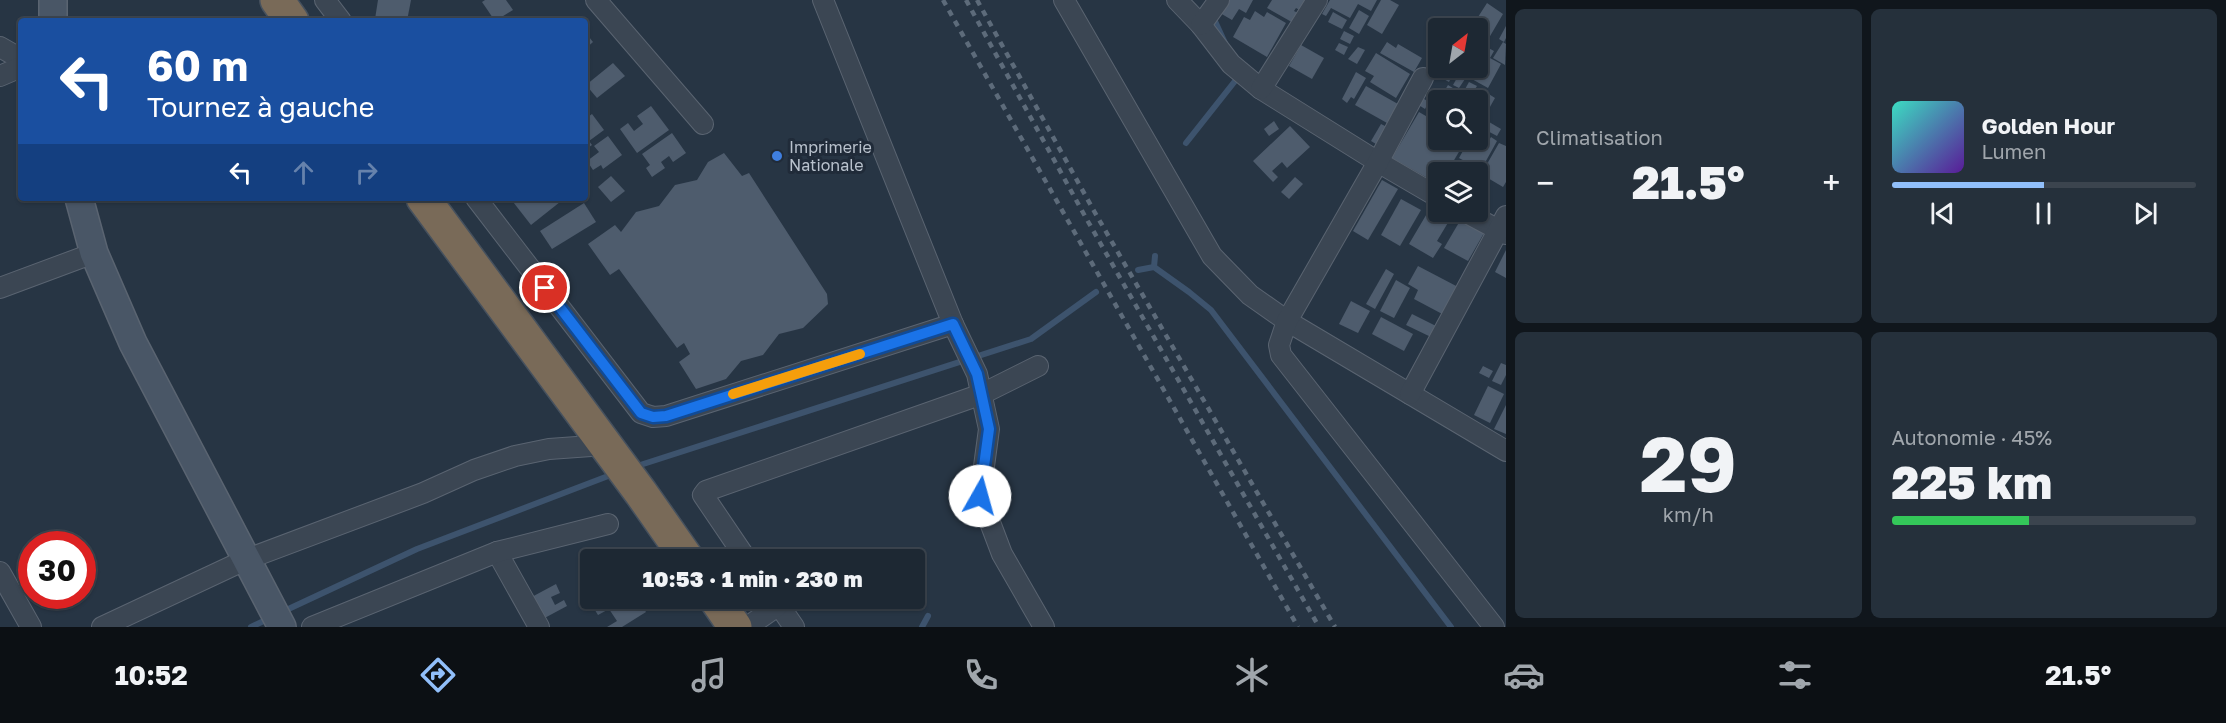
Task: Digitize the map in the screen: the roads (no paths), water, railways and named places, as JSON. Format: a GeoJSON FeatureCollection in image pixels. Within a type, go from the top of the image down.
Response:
{"type":"FeatureCollection","features":[{"type":"Feature","properties":{"kind":"highway"},"geometry":{"type":"LineString","coordinates":[[277,0],[290,18]]}},
{"type":"Feature","properties":{"kind":"highway"},"geometry":{"type":"LineString","coordinates":[[425,201],[680,549]]}},
{"type":"Feature","properties":{"kind":"highway"},"geometry":{"type":"LineString","coordinates":[[723,609],[735,627]]}},
{"type":"Feature","properties":{"kind":"street"},"geometry":{"type":"LineString","coordinates":[[53,0],[53,18]]}},
{"type":"Feature","properties":{"kind":"street"},"geometry":{"type":"LineString","coordinates":[[325,0],[339,18]]}},
{"type":"Feature","properties":{"kind":"street"},"geometry":{"type":"LineString","coordinates":[[596,0],[703,124]]}},
{"type":"Feature","properties":{"kind":"street"},"geometry":{"type":"LineString","coordinates":[[823,0],[953,324],[977,374],[989,429],[980,496],[1002,554],[1044,627]]}},
{"type":"Feature","properties":{"kind":"street"},"geometry":{"type":"LineString","coordinates":[[1064,0],[1212,256],[1250,295],[1287,321],[1506,451]]}},
{"type":"Feature","properties":{"kind":"street"},"geometry":{"type":"LineString","coordinates":[[1177,0],[1201,25],[1230,64],[1261,89],[1428,190]]}},
{"type":"Feature","properties":{"kind":"street"},"geometry":{"type":"LineString","coordinates":[[1201,25],[1219,0]]}},
{"type":"Feature","properties":{"kind":"street"},"geometry":{"type":"LineString","coordinates":[[1261,89],[1317,0]]}},
{"type":"Feature","properties":{"kind":"street"},"geometry":{"type":"LineString","coordinates":[[0,47],[18,57]]}},
{"type":"Feature","properties":{"kind":"street"},"geometry":{"type":"LineString","coordinates":[[0,76],[18,68]]}},
{"type":"Feature","properties":{"kind":"street"},"geometry":{"type":"LineString","coordinates":[[1423,78],[1287,321],[1279,345],[1281,355],[1494,627]]}},
{"type":"Feature","properties":{"kind":"street"},"geometry":{"type":"LineString","coordinates":[[80,201],[94,253],[133,343],[281,625]]}},
{"type":"Feature","properties":{"kind":"street"},"geometry":{"type":"LineString","coordinates":[[479,201],[641,413],[653,417],[666,416],[953,324]]}},
{"type":"Feature","properties":{"kind":"street"},"geometry":{"type":"LineString","coordinates":[[1410,394],[1503,227],[1488,221]]}},
{"type":"Feature","properties":{"kind":"street"},"geometry":{"type":"LineString","coordinates":[[0,288],[94,253]]}},
{"type":"Feature","properties":{"kind":"street"},"geometry":{"type":"LineString","coordinates":[[740,549],[703,495],[706,491],[982,394],[1038,366]]}},
{"type":"Feature","properties":{"kind":"street"},"geometry":{"type":"LineString","coordinates":[[102,627],[245,560],[515,456],[549,449],[610,451]]}},
{"type":"Feature","properties":{"kind":"street"},"geometry":{"type":"LineString","coordinates":[[312,627],[497,552],[608,524]]}},
{"type":"Feature","properties":{"kind":"street"},"geometry":{"type":"LineString","coordinates":[[497,552],[539,627]]}},
{"type":"Feature","properties":{"kind":"street"},"geometry":{"type":"LineString","coordinates":[[0,572],[32,627]]}},
{"type":"Feature","properties":{"kind":"street"},"geometry":{"type":"LineString","coordinates":[[747,627],[769,609]]}},
{"type":"Feature","properties":{"kind":"street"},"geometry":{"type":"LineString","coordinates":[[782,609],[794,627]]}},
{"type":"Feature","properties":{"kind":"waterway"},"geometry":{"type":"LineString","coordinates":[[1213,17],[1225,43]]}},
{"type":"Feature","properties":{"kind":"waterway"},"geometry":{"type":"LineString","coordinates":[[1186,143],[1239,76]]}},
{"type":"Feature","properties":{"kind":"waterway"},"geometry":{"type":"LineString","coordinates":[[1154,267],[1155,256]]}},
{"type":"Feature","properties":{"kind":"waterway"},"geometry":{"type":"LineString","coordinates":[[1138,270],[1154,267],[1211,310],[1451,627]]}},
{"type":"Feature","properties":{"kind":"waterway"},"geometry":{"type":"LineString","coordinates":[[634,467],[1031,339],[1096,292]]}},
{"type":"Feature","properties":{"kind":"waterway"},"geometry":{"type":"LineString","coordinates":[[282,612],[417,549],[616,473]]}},
{"type":"Feature","properties":{"kind":"waterway"},"geometry":{"type":"LineString","coordinates":[[922,627],[928,616]]}},
{"type":"Feature","properties":{"kind":"waterway"},"geometry":{"type":"LineString","coordinates":[[251,627],[270,618]]}},
{"type":"Feature","properties":{"kind":"railway"},"geometry":{"type":"LineString","coordinates":[[943,0],[1298,627]]}},
{"type":"Feature","properties":{"kind":"railway"},"geometry":{"type":"LineString","coordinates":[[966,0],[1086,218],[1319,627]]}},
{"type":"Feature","properties":{"kind":"railway"},"geometry":{"type":"LineString","coordinates":[[977,0],[1094,211],[1335,627]]}},
{"type":"Feature","properties":{"kind":"place","name":"Imprimerie Nationale"},"geometry":{"type":"Point","coordinates":[777,156]}}]}
